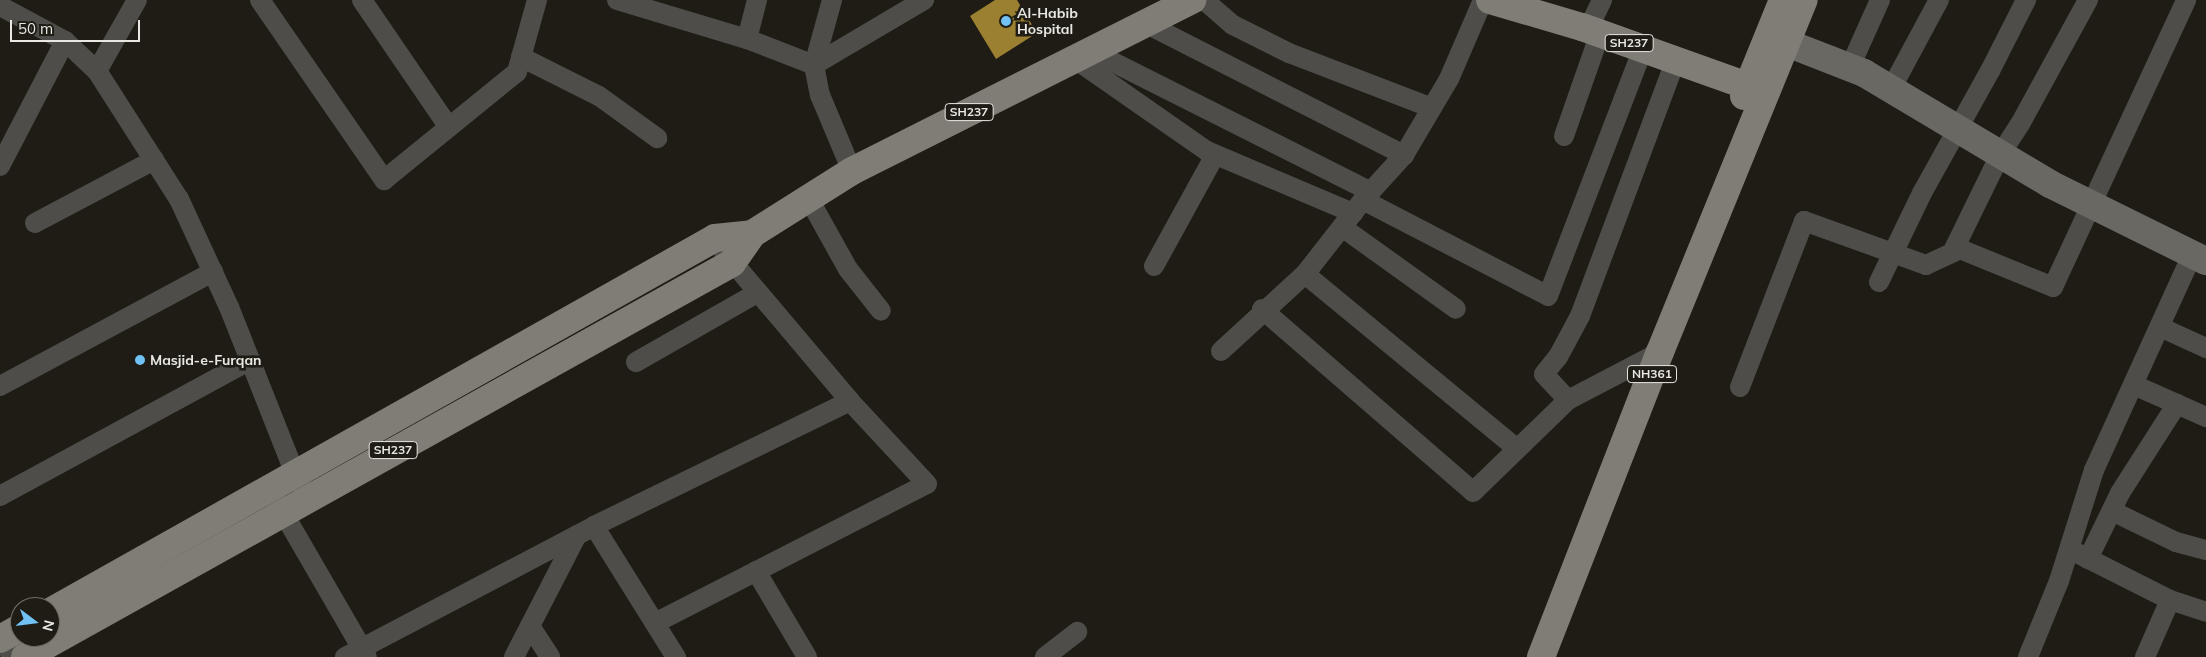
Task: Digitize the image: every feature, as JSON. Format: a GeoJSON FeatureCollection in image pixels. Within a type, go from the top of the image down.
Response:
{"type":"FeatureCollection","features":[{"type":"Feature","properties":{"kind":"main road","name":"SH237"},"geometry":{"type":"LineString","coordinates":[[302,486],[732,263],[752,234],[852,171],[1192,0]]}},
{"type":"Feature","properties":{"kind":"main road","name":"SH237"},"geometry":{"type":"LineString","coordinates":[[1490,0],[1594,31],[1757,90]]}},
{"type":"Feature","properties":{"kind":"main road"},"geometry":{"type":"LineString","coordinates":[[1757,90],[1783,0]]}},
{"type":"Feature","properties":{"kind":"main road"},"geometry":{"type":"LineString","coordinates":[[1757,90],[1787,43],[1804,0]]}},
{"type":"Feature","properties":{"kind":"main road"},"geometry":{"type":"LineString","coordinates":[[1787,43],[1850,67],[1960,128],[2050,184],[2199,257]]}},
{"type":"Feature","properties":{"kind":"main road","name":"NH361"},"geometry":{"type":"LineString","coordinates":[[1541,657],[1651,357],[1757,90]]}},
{"type":"Feature","properties":{"kind":"main road","name":"SH237"},"geometry":{"type":"LineString","coordinates":[[25,657],[277,500],[715,238],[752,234]]}},
{"type":"Feature","properties":{"kind":"main road"},"geometry":{"type":"LineString","coordinates":[[1526,657],[1651,357]]}},
{"type":"Feature","properties":{"kind":"main road","name":"SH237"},"geometry":{"type":"LineString","coordinates":[[60,607],[277,500]]}},
{"type":"Feature","properties":{"kind":"street"},"geometry":{"type":"LineString","coordinates":[[97,71],[137,0]]}},
{"type":"Feature","properties":{"kind":"street"},"geometry":{"type":"LineString","coordinates":[[260,0],[384,180],[448,126],[517,72],[537,0]]}},
{"type":"Feature","properties":{"kind":"street"},"geometry":{"type":"LineString","coordinates":[[362,0],[448,126]]}},
{"type":"Feature","properties":{"kind":"street"},"geometry":{"type":"LineString","coordinates":[[617,0],[747,39],[814,65]]}},
{"type":"Feature","properties":{"kind":"street"},"geometry":{"type":"LineString","coordinates":[[747,39],[758,0]]}},
{"type":"Feature","properties":{"kind":"street"},"geometry":{"type":"LineString","coordinates":[[832,0],[814,65],[820,95],[852,171]]}},
{"type":"Feature","properties":{"kind":"street"},"geometry":{"type":"LineString","coordinates":[[814,65],[924,0]]}},
{"type":"Feature","properties":{"kind":"street"},"geometry":{"type":"LineString","coordinates":[[1204,0],[1233,25],[1289,53],[1432,108]]}},
{"type":"Feature","properties":{"kind":"street"},"geometry":{"type":"LineString","coordinates":[[1220,351],[1262,310],[1305,274],[1357,208],[1404,155],[1449,79],[1483,0]]}},
{"type":"Feature","properties":{"kind":"street"},"geometry":{"type":"LineString","coordinates":[[1564,136],[1602,0]]}},
{"type":"Feature","properties":{"kind":"street"},"geometry":{"type":"LineString","coordinates":[[1850,67],[1880,0]]}},
{"type":"Feature","properties":{"kind":"street"},"geometry":{"type":"LineString","coordinates":[[1891,89],[1939,0]]}},
{"type":"Feature","properties":{"kind":"street"},"geometry":{"type":"LineString","coordinates":[[1879,282],[1922,192],[1960,128],[2026,0]]}},
{"type":"Feature","properties":{"kind":"street"},"geometry":{"type":"LineString","coordinates":[[2088,0],[2020,124],[2001,153],[1955,247],[2052,286],[2186,0]]}},
{"type":"Feature","properties":{"kind":"street"},"geometry":{"type":"LineString","coordinates":[[0,6],[65,41],[97,71],[179,198],[251,360],[302,486]]}},
{"type":"Feature","properties":{"kind":"street"},"geometry":{"type":"LineString","coordinates":[[1145,24],[1404,155]]}},
{"type":"Feature","properties":{"kind":"street"},"geometry":{"type":"LineString","coordinates":[[3,153],[65,41]]}},
{"type":"Feature","properties":{"kind":"street"},"geometry":{"type":"LineString","coordinates":[[1083,55],[1215,155],[1357,208],[1548,296],[1643,48]]}},
{"type":"Feature","properties":{"kind":"street"},"geometry":{"type":"LineString","coordinates":[[1083,55],[1357,208],[1456,309]]}},
{"type":"Feature","properties":{"kind":"street"},"geometry":{"type":"LineString","coordinates":[[521,57],[599,96],[657,138]]}},
{"type":"Feature","properties":{"kind":"street"},"geometry":{"type":"LineString","coordinates":[[1568,400],[1544,374],[1558,357],[1580,316],[1676,60]]}},
{"type":"Feature","properties":{"kind":"street"},"geometry":{"type":"LineString","coordinates":[[1154,266],[1215,155]]}},
{"type":"Feature","properties":{"kind":"street"},"geometry":{"type":"LineString","coordinates":[[35,223],[154,160]]}},
{"type":"Feature","properties":{"kind":"street"},"geometry":{"type":"LineString","coordinates":[[809,199],[848,269],[882,311]]}},
{"type":"Feature","properties":{"kind":"street"},"geometry":{"type":"LineString","coordinates":[[1740,387],[1804,221],[1926,265],[1960,249]]}},
{"type":"Feature","properties":{"kind":"street"},"geometry":{"type":"LineString","coordinates":[[655,622],[926,484],[850,402],[756,293],[715,238]]}},
{"type":"Feature","properties":{"kind":"street"},"geometry":{"type":"LineString","coordinates":[[2028,657],[2069,549],[2094,470],[2160,327],[2199,257]]}},
{"type":"Feature","properties":{"kind":"street"},"geometry":{"type":"LineString","coordinates":[[0,386],[213,272]]}},
{"type":"Feature","properties":{"kind":"street"},"geometry":{"type":"LineString","coordinates":[[1305,274],[1516,448]]}},
{"type":"Feature","properties":{"kind":"street"},"geometry":{"type":"LineString","coordinates":[[636,362],[756,293]]}},
{"type":"Feature","properties":{"kind":"street"},"geometry":{"type":"LineString","coordinates":[[1262,310],[1473,492],[1516,448],[1568,400],[1651,357]]}},
{"type":"Feature","properties":{"kind":"street"},"geometry":{"type":"LineString","coordinates":[[2160,327],[2206,348]]}},
{"type":"Feature","properties":{"kind":"street"},"geometry":{"type":"LineString","coordinates":[[0,496],[251,360]]}},
{"type":"Feature","properties":{"kind":"street"},"geometry":{"type":"LineString","coordinates":[[2134,385],[2206,417]]}},
{"type":"Feature","properties":{"kind":"street"},"geometry":{"type":"LineString","coordinates":[[277,500],[358,654],[586,530],[850,402]]}},
{"type":"Feature","properties":{"kind":"street"},"geometry":{"type":"LineString","coordinates":[[2088,559],[2112,511],[2177,404]]}},
{"type":"Feature","properties":{"kind":"street"},"geometry":{"type":"LineString","coordinates":[[2112,511],[2168,539],[2206,550]]}},
{"type":"Feature","properties":{"kind":"street"},"geometry":{"type":"LineString","coordinates":[[586,530],[655,622],[676,657]]}},
{"type":"Feature","properties":{"kind":"street"},"geometry":{"type":"LineString","coordinates":[[514,657],[586,530]]}},
{"type":"Feature","properties":{"kind":"street"},"geometry":{"type":"LineString","coordinates":[[2069,549],[2170,600],[2206,612]]}},
{"type":"Feature","properties":{"kind":"street"},"geometry":{"type":"LineString","coordinates":[[756,571],[807,657]]}},
{"type":"Feature","properties":{"kind":"street"},"geometry":{"type":"LineString","coordinates":[[2145,657],[2170,600]]}},
{"type":"Feature","properties":{"kind":"street"},"geometry":{"type":"LineString","coordinates":[[530,626],[550,657]]}},
{"type":"Feature","properties":{"kind":"street"},"geometry":{"type":"LineString","coordinates":[[1045,657],[1077,632]]}},
{"type":"Feature","properties":{"kind":"building"},"geometry":{"type":"Polygon","coordinates":[[[995,0],[1017,0],[1037,33],[996,59],[970,16],[995,0]]]}},
{"type":"Feature","properties":{"kind":"place","name":"Al-Habib Hospital"},"geometry":{"type":"Point","coordinates":[1006,21]}},
{"type":"Feature","properties":{"kind":"place","name":"Masjid-e-Furqan"},"geometry":{"type":"Point","coordinates":[140,360]}}]}
